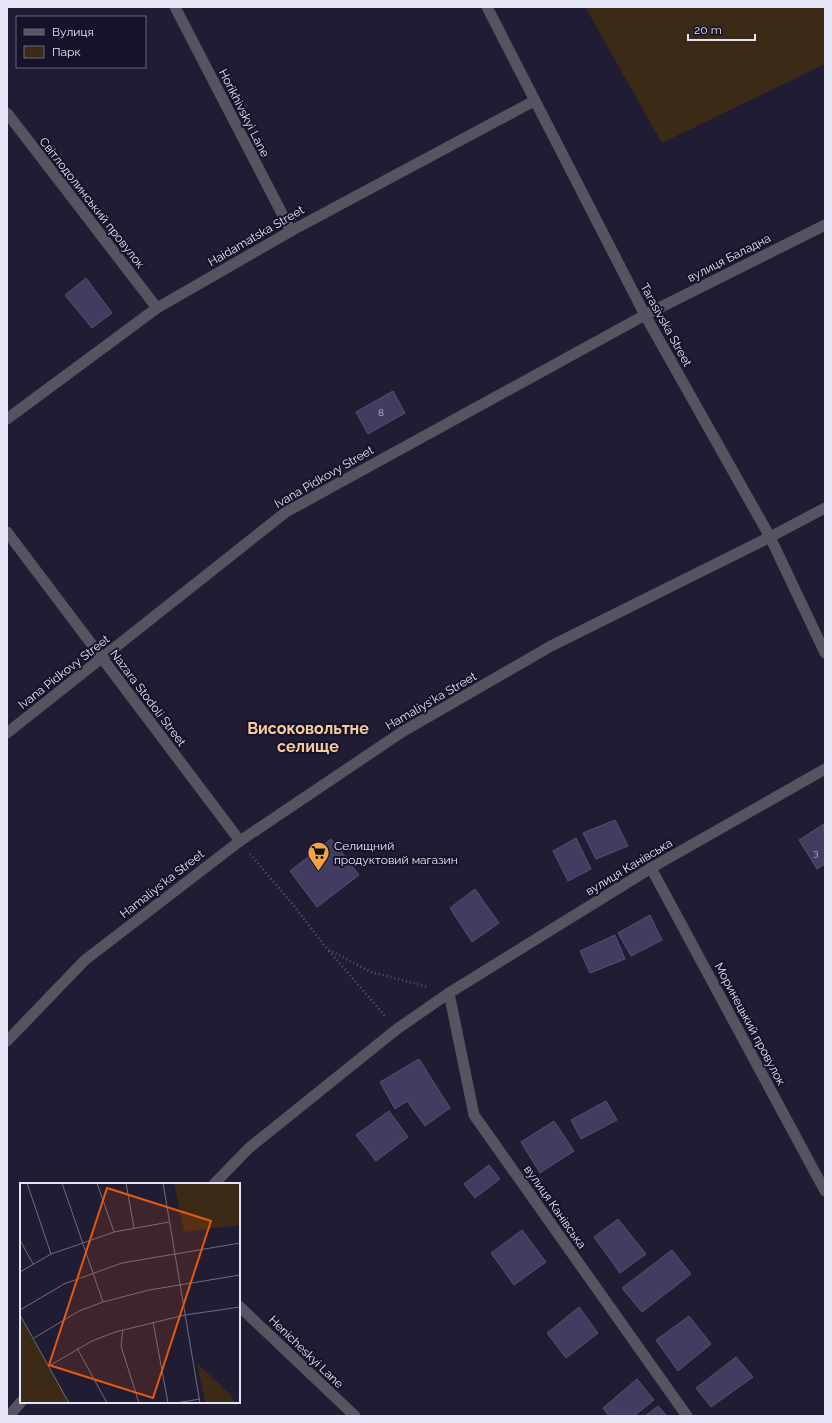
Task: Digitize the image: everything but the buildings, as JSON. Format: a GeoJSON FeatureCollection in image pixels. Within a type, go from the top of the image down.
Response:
{"type":"FeatureCollection","features":[{"type":"Feature","properties":{"kind":"street","name":"Horikhivskyi Lane"},"geometry":{"type":"LineString","coordinates":[[175,7],[291,231]]}},
{"type":"Feature","properties":{"kind":"street","name":"Tarasivska Street"},"geometry":{"type":"LineString","coordinates":[[487,7],[645,316],[770,537],[825,653]]}},
{"type":"Feature","properties":{"kind":"street","name":"Haidamatska Street"},"geometry":{"type":"LineString","coordinates":[[7,419],[157,308],[291,231],[534,101]]}},
{"type":"Feature","properties":{"kind":"street","name":"Світлодолинський провулок"},"geometry":{"type":"LineString","coordinates":[[7,113],[157,308]]}},
{"type":"Feature","properties":{"kind":"street","name":"вулиця Баладна"},"geometry":{"type":"LineString","coordinates":[[645,316],[825,225]]}},
{"type":"Feature","properties":{"kind":"street","name":"Ivana Pidkovy Street"},"geometry":{"type":"LineString","coordinates":[[7,733],[286,512],[645,316]]}},
{"type":"Feature","properties":{"kind":"street","name":"Hamaliysʹka Street"},"geometry":{"type":"LineString","coordinates":[[7,1041],[85,960],[240,841],[402,732],[551,646],[825,508]]}},
{"type":"Feature","properties":{"kind":"street","name":"Nazara Stodoli Street"},"geometry":{"type":"LineString","coordinates":[[7,532],[240,841]]}},
{"type":"Feature","properties":{"kind":"street","name":"вулиця Канівська"},"geometry":{"type":"LineString","coordinates":[[215,1183],[249,1148],[397,1029],[449,993],[651,868],[825,769]]}},
{"type":"Feature","properties":{"kind":"street","name":"Моринецький провулок"},"geometry":{"type":"LineString","coordinates":[[651,868],[825,1191]]}},
{"type":"Feature","properties":{"kind":"street","name":"вулиця Канівська"},"geometry":{"type":"LineString","coordinates":[[449,993],[474,1115],[687,1416]]}},
{"type":"Feature","properties":{"kind":"street","name":"Henicheskyi Lane"},"geometry":{"type":"LineString","coordinates":[[240,1307],[355,1416]]}},
{"type":"Feature","properties":{"kind":"street"},"geometry":{"type":"LineString","coordinates":[[9,1416],[20,1403]]}},
{"type":"Feature","properties":{"kind":"path"},"geometry":{"type":"LineString","coordinates":[[240,841],[294,906],[327,949],[397,1029]]}},
{"type":"Feature","properties":{"kind":"path"},"geometry":{"type":"LineString","coordinates":[[327,949],[371,972],[449,993]]}},
{"type":"Feature","properties":{"kind":"green space"},"geometry":{"type":"Polygon","coordinates":[[[585,7],[825,7],[825,64],[662,143],[585,7]]]}},
{"type":"Feature","properties":{"kind":"place","name":"Селищний продуктовий магазин"},"geometry":{"type":"Point","coordinates":[319,872]}},
{"type":"Feature","properties":{"kind":"district","name":"Високовольтне селище"},"geometry":{"type":"Point","coordinates":[308,737]}}]}
